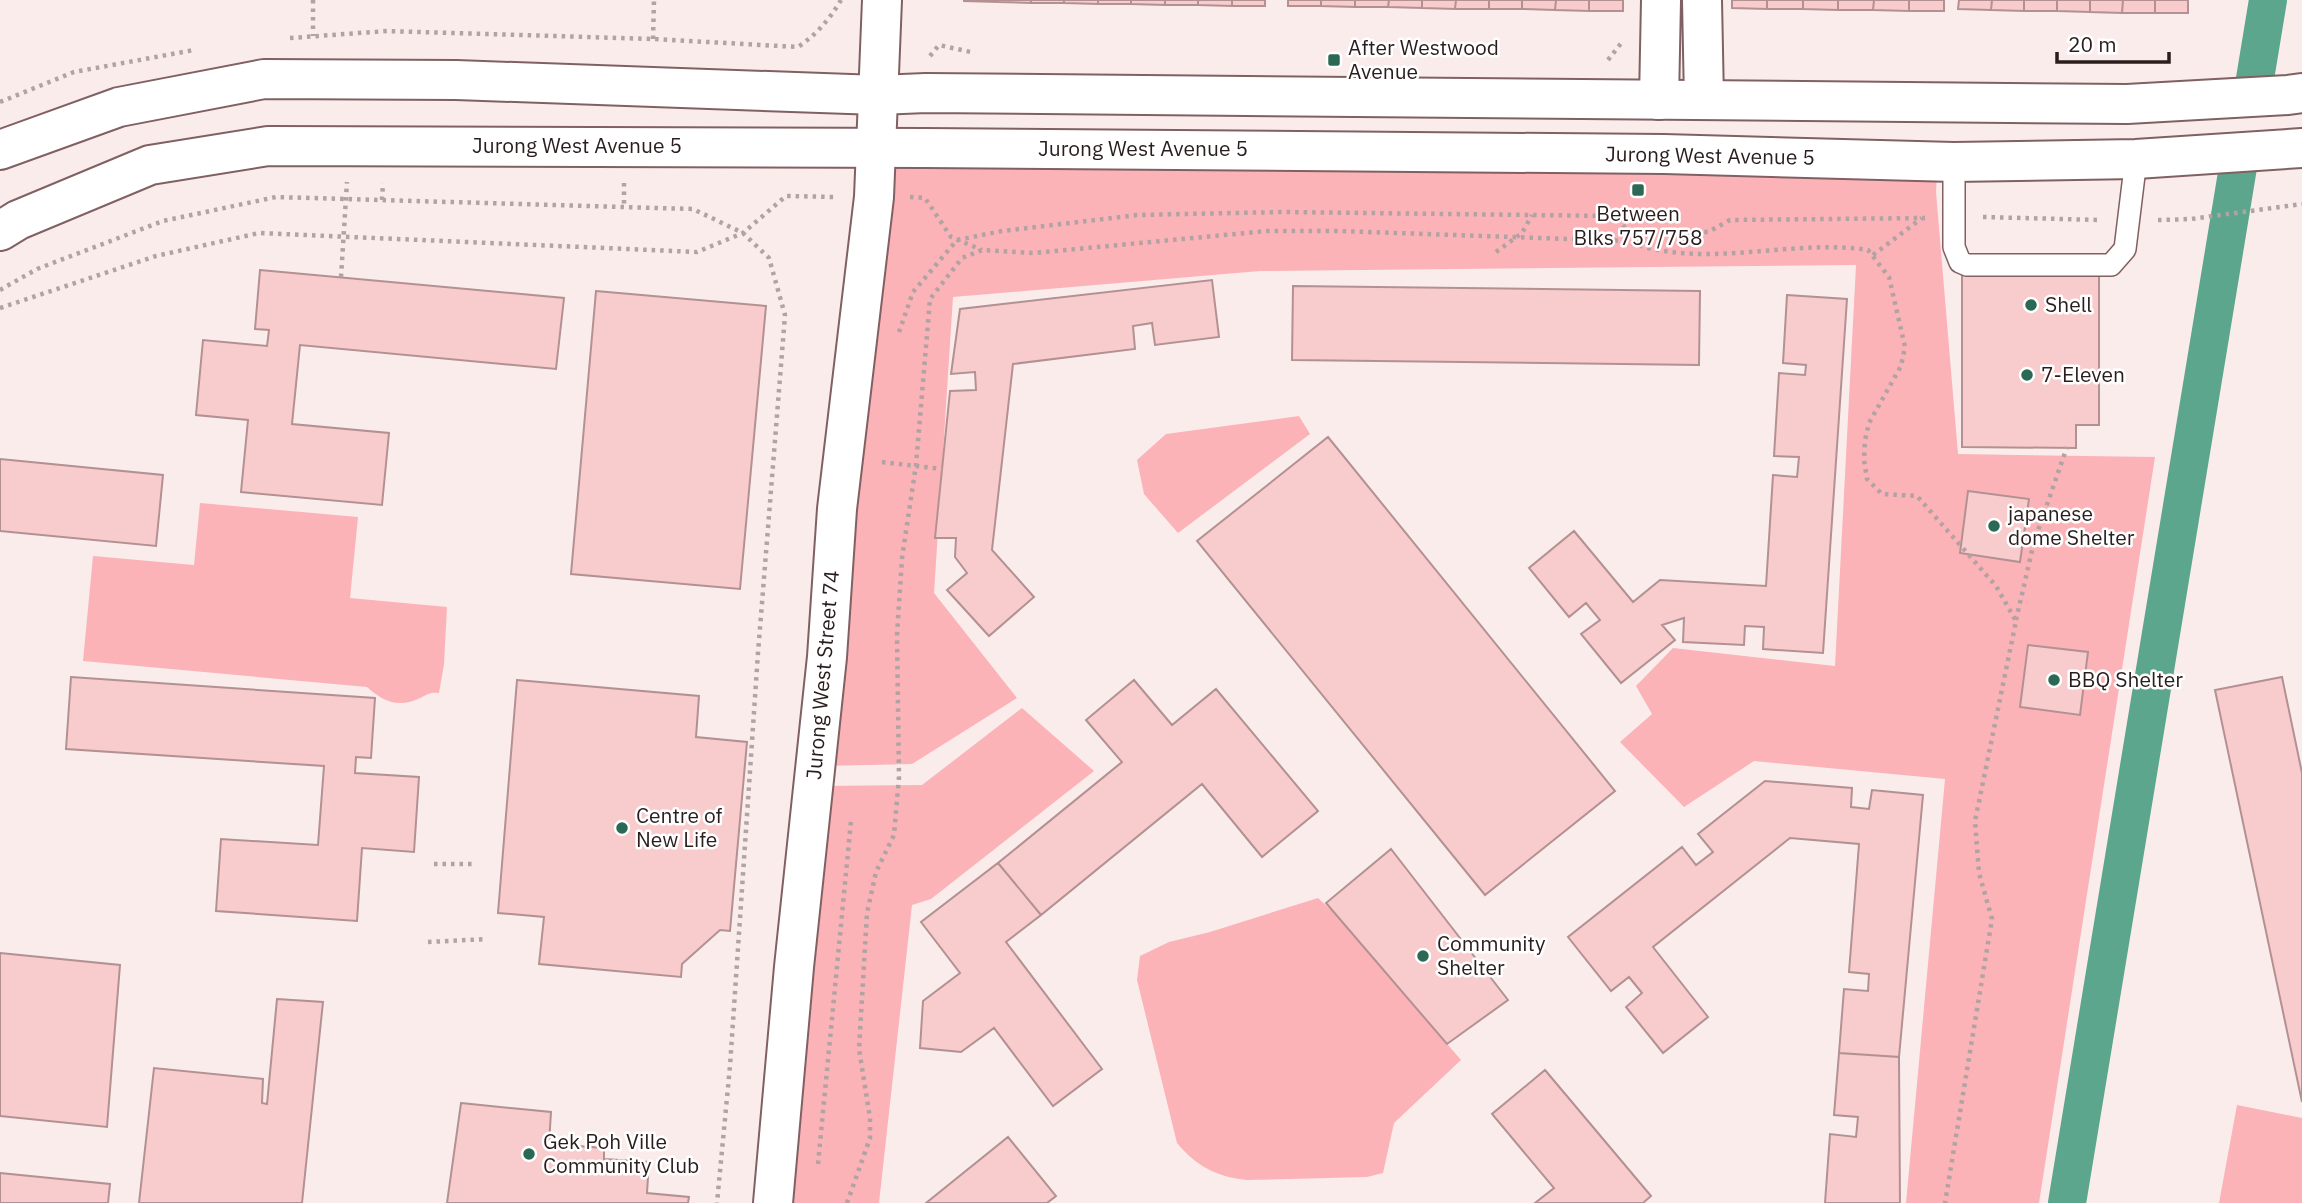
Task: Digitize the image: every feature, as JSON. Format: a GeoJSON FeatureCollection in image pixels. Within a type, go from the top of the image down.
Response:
{"type":"FeatureCollection","features":[{"type":"Feature","properties":{"kind":"street","name":"Jurong West Street 74"},"geometry":{"type":"LineString","coordinates":[[773,1203],[825,670],[837,509],[868,254],[877,148],[882,0]]}},
{"type":"Feature","properties":{"kind":"street"},"geometry":{"type":"LineString","coordinates":[[1659,100],[1661,0]]}},
{"type":"Feature","properties":{"kind":"street"},"geometry":{"type":"LineString","coordinates":[[1702,0],[1704,100]]}},
{"type":"Feature","properties":{"kind":"street"},"geometry":{"type":"LineString","coordinates":[[0,150],[119,107],[264,79],[470,81],[878,95],[940,93],[2127,104],[2302,93]]}},
{"type":"Feature","properties":{"kind":"street","name":"Jurong West Avenue 5"},"geometry":{"type":"LineString","coordinates":[[0,231],[18,219],[150,165],[268,146],[1664,154],[1954,162],[2136,159],[2302,148]]}},
{"type":"Feature","properties":{"kind":"lane"},"geometry":{"type":"LineString","coordinates":[[1954,162],[1954,247],[1956,256],[1967,265],[2111,265],[2125,249],[2136,159]]}},
{"type":"Feature","properties":{"kind":"path"},"geometry":{"type":"LineString","coordinates":[[313,0],[313,36]]}},
{"type":"Feature","properties":{"kind":"path"},"geometry":{"type":"LineString","coordinates":[[653,39],[654,0]]}},
{"type":"Feature","properties":{"kind":"path"},"geometry":{"type":"LineString","coordinates":[[929,58],[939,45]]}},
{"type":"Feature","properties":{"kind":"path"},"geometry":{"type":"LineString","coordinates":[[0,309],[156,256],[259,233],[697,252],[743,233],[786,196]]}},
{"type":"Feature","properties":{"kind":"path"},"geometry":{"type":"LineString","coordinates":[[0,290],[37,269],[163,221],[276,197],[693,209],[743,233],[769,258],[785,315],[757,667],[731,1052],[717,1203]]}},
{"type":"Feature","properties":{"kind":"path"},"geometry":{"type":"LineString","coordinates":[[925,198],[951,237],[982,250],[1034,253],[1267,231],[1339,231],[1626,242],[1649,250],[1690,254],[1842,246],[1868,250],[1889,277],[1905,347],[1901,366],[1869,423],[1864,460],[1867,479],[1882,494],[1917,496],[1996,586],[2016,621]]}},
{"type":"Feature","properties":{"kind":"path"},"geometry":{"type":"LineString","coordinates":[[341,277],[347,199]]}},
{"type":"Feature","properties":{"kind":"path"},"geometry":{"type":"LineString","coordinates":[[895,342],[913,292],[957,240],[1002,231],[1137,215],[1283,212],[1614,216],[1630,233],[1708,232],[1730,220],[1955,217],[2127,221],[2191,219],[2302,204]]}},
{"type":"Feature","properties":{"kind":"path"},"geometry":{"type":"LineString","coordinates":[[1496,252],[1522,233],[1532,215]]}},
{"type":"Feature","properties":{"kind":"path"},"geometry":{"type":"LineString","coordinates":[[1873,255],[1922,218]]}},
{"type":"Feature","properties":{"kind":"path"},"geometry":{"type":"LineString","coordinates":[[847,1203],[870,1138],[870,1118],[859,1049],[867,913],[876,872],[894,835],[900,777],[898,623],[902,558],[916,466],[930,299],[962,258],[982,250]]}},
{"type":"Feature","properties":{"kind":"path"},"geometry":{"type":"LineString","coordinates":[[1945,1203],[1992,919],[1979,873],[1975,821],[2034,542],[2067,447]]}},
{"type":"Feature","properties":{"kind":"path"},"geometry":{"type":"LineString","coordinates":[[881,474],[882,462],[942,469]]}},
{"type":"Feature","properties":{"kind":"path"},"geometry":{"type":"LineString","coordinates":[[818,1168],[852,815]]}},
{"type":"Feature","properties":{"kind":"path"},"geometry":{"type":"LineString","coordinates":[[434,864],[474,864]]}},
{"type":"Feature","properties":{"kind":"path"},"geometry":{"type":"LineString","coordinates":[[428,942],[488,939]]}},
{"type":"Feature","properties":{"kind":"shaded area"},"geometry":{"type":"Polygon","coordinates":[[[877,148],[1938,159],[1936,192],[1958,454],[2155,457],[2039,1203],[1906,1203],[1945,779],[1754,761],[1684,807],[1620,742],[1652,714],[1636,686],[1673,648],[1835,666],[1856,265],[1260,271],[953,297],[934,593],[1017,698],[912,764],[824,766],[877,148]]]}},
{"type":"Feature","properties":{"kind":"shaded area"},"geometry":{"type":"Polygon","coordinates":[[[1299,416],[1310,434],[1178,533],[1144,494],[1137,460],[1166,434],[1299,416]]]}},
{"type":"Feature","properties":{"kind":"shaded area"},"geometry":{"type":"Polygon","coordinates":[[[200,503],[358,517],[350,598],[447,607],[444,664],[439,693],[430,693],[411,702],[397,703],[378,696],[367,687],[83,661],[93,556],[194,565],[200,503]]]}},
{"type":"Feature","properties":{"kind":"shaded area"},"geometry":{"type":"Polygon","coordinates":[[[1022,708],[1094,771],[931,899],[912,905],[879,1203],[775,1203],[820,786],[922,785],[1022,708]]]}},
{"type":"Feature","properties":{"kind":"shaded area"},"geometry":{"type":"Polygon","coordinates":[[[1318,898],[1461,1060],[1394,1123],[1383,1173],[1367,1177],[1247,1180],[1217,1173],[1192,1158],[1177,1143],[1137,980],[1140,956],[1169,942],[1318,898]]]}},
{"type":"Feature","properties":{"kind":"shaded area"},"geometry":{"type":"Polygon","coordinates":[[[2237,1105],[2302,1118],[2302,1203],[2219,1203],[2237,1105]]]}},
{"type":"Feature","properties":{"kind":"building"},"geometry":{"type":"Polygon","coordinates":[[[998,0],[998,2],[964,1],[998,0]]]}},
{"type":"Feature","properties":{"kind":"building"},"geometry":{"type":"Polygon","coordinates":[[[1031,0],[1031,3],[998,2],[1031,0]]]}},
{"type":"Feature","properties":{"kind":"building"},"geometry":{"type":"Polygon","coordinates":[[[1031,0],[1064,0],[1064,3],[1031,3],[1031,0]]]}},
{"type":"Feature","properties":{"kind":"building"},"geometry":{"type":"Polygon","coordinates":[[[1064,0],[1098,0],[1098,4],[1064,3],[1064,0]]]}},
{"type":"Feature","properties":{"kind":"building"},"geometry":{"type":"Polygon","coordinates":[[[1098,0],[1131,0],[1131,4],[1098,4],[1098,0]]]}},
{"type":"Feature","properties":{"kind":"building"},"geometry":{"type":"Polygon","coordinates":[[[1131,0],[1165,0],[1165,5],[1131,4],[1131,0]]]}},
{"type":"Feature","properties":{"kind":"building"},"geometry":{"type":"Polygon","coordinates":[[[1165,0],[1198,0],[1198,5],[1165,5],[1165,0]]]}},
{"type":"Feature","properties":{"kind":"building"},"geometry":{"type":"Polygon","coordinates":[[[1198,0],[1232,0],[1232,6],[1198,5],[1198,0]]]}},
{"type":"Feature","properties":{"kind":"building"},"geometry":{"type":"Polygon","coordinates":[[[1232,0],[1265,0],[1265,6],[1232,6],[1232,0]]]}},
{"type":"Feature","properties":{"kind":"building"},"geometry":{"type":"Polygon","coordinates":[[[1288,0],[1321,0],[1321,6],[1288,6],[1288,0]]]}},
{"type":"Feature","properties":{"kind":"building"},"geometry":{"type":"Polygon","coordinates":[[[1321,0],[1355,0],[1355,7],[1321,6],[1321,0]]]}},
{"type":"Feature","properties":{"kind":"building"},"geometry":{"type":"Polygon","coordinates":[[[1355,0],[1389,0],[1388,7],[1355,7],[1355,0]]]}},
{"type":"Feature","properties":{"kind":"building"},"geometry":{"type":"Polygon","coordinates":[[[1389,0],[1422,0],[1422,8],[1388,7],[1389,0]]]}},
{"type":"Feature","properties":{"kind":"building"},"geometry":{"type":"Polygon","coordinates":[[[1422,0],[1456,0],[1455,9],[1422,8],[1422,0]]]}},
{"type":"Feature","properties":{"kind":"building"},"geometry":{"type":"Polygon","coordinates":[[[1456,0],[1489,0],[1489,9],[1455,9],[1456,0]]]}},
{"type":"Feature","properties":{"kind":"building"},"geometry":{"type":"Polygon","coordinates":[[[1489,0],[1522,0],[1522,9],[1489,9],[1489,0]]]}},
{"type":"Feature","properties":{"kind":"building"},"geometry":{"type":"Polygon","coordinates":[[[1522,0],[1556,0],[1555,10],[1522,9],[1522,0]]]}},
{"type":"Feature","properties":{"kind":"building"},"geometry":{"type":"Polygon","coordinates":[[[1556,0],[1589,0],[1589,11],[1555,10],[1556,0]]]}},
{"type":"Feature","properties":{"kind":"building"},"geometry":{"type":"Polygon","coordinates":[[[1589,0],[1623,0],[1623,11],[1589,11],[1589,0]]]}},
{"type":"Feature","properties":{"kind":"building"},"geometry":{"type":"Polygon","coordinates":[[[1732,0],[1767,0],[1767,9],[1732,8],[1732,0]]]}},
{"type":"Feature","properties":{"kind":"building"},"geometry":{"type":"Polygon","coordinates":[[[1767,0],[1803,0],[1803,9],[1767,9],[1767,0]]]}},
{"type":"Feature","properties":{"kind":"building"},"geometry":{"type":"Polygon","coordinates":[[[1803,0],[1838,0],[1838,10],[1803,9],[1803,0]]]}},
{"type":"Feature","properties":{"kind":"building"},"geometry":{"type":"Polygon","coordinates":[[[1838,0],[1874,0],[1873,10],[1838,10],[1838,0]]]}},
{"type":"Feature","properties":{"kind":"building"},"geometry":{"type":"Polygon","coordinates":[[[1874,0],[1909,0],[1909,11],[1873,10],[1874,0]]]}},
{"type":"Feature","properties":{"kind":"building"},"geometry":{"type":"Polygon","coordinates":[[[1909,0],[1944,0],[1944,11],[1909,11],[1909,0]]]}},
{"type":"Feature","properties":{"kind":"building"},"geometry":{"type":"Polygon","coordinates":[[[1959,0],[1992,0],[1991,10],[1958,9],[1959,0]]]}},
{"type":"Feature","properties":{"kind":"building"},"geometry":{"type":"Polygon","coordinates":[[[1992,0],[2024,0],[2024,11],[1991,10],[1992,0]]]}},
{"type":"Feature","properties":{"kind":"building"},"geometry":{"type":"Polygon","coordinates":[[[2024,0],[2057,0],[2057,11],[2024,11],[2024,0]]]}},
{"type":"Feature","properties":{"kind":"building"},"geometry":{"type":"Polygon","coordinates":[[[2057,0],[2090,0],[2090,12],[2057,11],[2057,0]]]}},
{"type":"Feature","properties":{"kind":"building"},"geometry":{"type":"Polygon","coordinates":[[[2090,0],[2123,0],[2122,13],[2090,12],[2090,0]]]}},
{"type":"Feature","properties":{"kind":"building"},"geometry":{"type":"Polygon","coordinates":[[[2123,0],[2155,0],[2155,13],[2122,13],[2123,0]]]}},
{"type":"Feature","properties":{"kind":"building"},"geometry":{"type":"Polygon","coordinates":[[[2155,0],[2188,0],[2188,13],[2155,13],[2155,0]]]}},
{"type":"Feature","properties":{"kind":"building"},"geometry":{"type":"Polygon","coordinates":[[[1962,266],[2099,266],[2099,425],[2076,425],[2076,448],[1962,447],[1962,266]]]}},
{"type":"Feature","properties":{"kind":"building"},"geometry":{"type":"Polygon","coordinates":[[[260,270],[564,298],[556,369],[300,345],[292,424],[389,433],[382,505],[241,492],[248,420],[196,415],[203,340],[267,346],[269,330],[255,329],[260,270]]]}},
{"type":"Feature","properties":{"kind":"building"},"geometry":{"type":"Polygon","coordinates":[[[1212,280],[1219,337],[1155,345],[1152,323],[1133,326],[1135,349],[1013,364],[992,550],[1034,597],[989,636],[947,590],[967,573],[955,557],[956,538],[935,538],[950,391],[976,390],[975,372],[951,374],[960,309],[1212,280]]]}},
{"type":"Feature","properties":{"kind":"building"},"geometry":{"type":"Polygon","coordinates":[[[1293,286],[1700,291],[1699,365],[1292,360],[1293,286]]]}},
{"type":"Feature","properties":{"kind":"building"},"geometry":{"type":"Polygon","coordinates":[[[596,291],[766,306],[740,589],[571,574],[596,291]]]}},
{"type":"Feature","properties":{"kind":"building"},"geometry":{"type":"Polygon","coordinates":[[[1787,295],[1847,299],[1823,653],[1763,649],[1764,627],[1745,626],[1744,645],[1683,642],[1684,618],[1662,625],[1675,640],[1621,683],[1581,634],[1600,620],[1586,603],[1569,617],[1529,568],[1574,531],[1633,602],[1660,580],[1766,586],[1773,475],[1797,477],[1799,457],[1774,456],[1779,373],[1805,375],[1806,365],[1783,363],[1787,295]]]}},
{"type":"Feature","properties":{"kind":"building"},"geometry":{"type":"Polygon","coordinates":[[[1328,437],[1615,791],[1485,895],[1197,541],[1328,437]]]}},
{"type":"Feature","properties":{"kind":"building"},"geometry":{"type":"Polygon","coordinates":[[[0,459],[163,475],[156,546],[0,531],[0,459]]]}},
{"type":"Feature","properties":{"kind":"building","name":"japanese dome Shelter"},"geometry":{"type":"Polygon","coordinates":[[[1968,491],[2029,499],[2020,562],[1960,553],[1968,491]]]}},
{"type":"Feature","properties":{"kind":"building","name":"BBQ Shelter"},"geometry":{"type":"Polygon","coordinates":[[[2028,645],[2088,652],[2080,715],[2020,707],[2028,645]]]}},
{"type":"Feature","properties":{"kind":"building"},"geometry":{"type":"Polygon","coordinates":[[[71,677],[375,698],[371,758],[356,757],[355,773],[419,777],[414,852],[362,848],[357,921],[216,911],[221,839],[318,845],[324,766],[66,749],[71,677]]]}},
{"type":"Feature","properties":{"kind":"building"},"geometry":{"type":"Polygon","coordinates":[[[2282,677],[2302,773],[2302,1102],[2215,690],[2282,677]]]}},
{"type":"Feature","properties":{"kind":"building","name":"Centre of New Life"},"geometry":{"type":"Polygon","coordinates":[[[517,680],[699,696],[696,737],[747,742],[730,931],[720,930],[682,964],[681,977],[539,964],[544,917],[498,913],[517,680]]]}},
{"type":"Feature","properties":{"kind":"building"},"geometry":{"type":"Polygon","coordinates":[[[1134,680],[1172,725],[1216,689],[1318,811],[1262,857],[1202,784],[1041,915],[998,863],[1122,762],[1086,720],[1134,680]]]}},
{"type":"Feature","properties":{"kind":"building"},"geometry":{"type":"Polygon","coordinates":[[[1765,781],[1852,788],[1851,807],[1869,809],[1872,790],[1923,795],[1899,1057],[1839,1053],[1844,989],[1868,991],[1869,974],[1849,972],[1859,844],[1790,838],[1653,947],[1708,1017],[1663,1053],[1626,1007],[1642,993],[1629,977],[1611,991],[1568,937],[1682,847],[1696,865],[1713,852],[1698,834],[1765,781]]]}},
{"type":"Feature","properties":{"kind":"building","name":"Community Shelter"},"geometry":{"type":"Polygon","coordinates":[[[1391,849],[1508,1000],[1447,1044],[1326,903],[1391,849]]]}},
{"type":"Feature","properties":{"kind":"building"},"geometry":{"type":"Polygon","coordinates":[[[998,863],[1041,915],[1006,942],[1102,1069],[1053,1106],[994,1028],[961,1052],[920,1048],[923,1001],[960,973],[921,922],[998,863]]]}},
{"type":"Feature","properties":{"kind":"building"},"geometry":{"type":"Polygon","coordinates":[[[0,953],[120,965],[107,1127],[0,1116],[0,953]]]}},
{"type":"Feature","properties":{"kind":"building"},"geometry":{"type":"Polygon","coordinates":[[[277,999],[323,1002],[302,1203],[139,1203],[154,1068],[263,1079],[262,1103],[267,1104],[277,999]]]}},
{"type":"Feature","properties":{"kind":"building"},"geometry":{"type":"Polygon","coordinates":[[[1839,1053],[1899,1057],[1900,1203],[1825,1203],[1830,1134],[1856,1137],[1858,1117],[1834,1115],[1839,1053]]]}},
{"type":"Feature","properties":{"kind":"building"},"geometry":{"type":"Polygon","coordinates":[[[1545,1070],[1651,1196],[1643,1203],[1535,1203],[1554,1188],[1492,1114],[1545,1070]]]}},
{"type":"Feature","properties":{"kind":"building","name":"Gek Poh Ville Community Club"},"geometry":{"type":"Polygon","coordinates":[[[461,1103],[551,1112],[549,1144],[604,1148],[604,1159],[649,1162],[647,1193],[689,1197],[688,1203],[447,1203],[461,1103]]]}},
{"type":"Feature","properties":{"kind":"building"},"geometry":{"type":"Polygon","coordinates":[[[1008,1137],[1056,1196],[1047,1203],[926,1203],[1008,1137]]]}},
{"type":"Feature","properties":{"kind":"building"},"geometry":{"type":"Polygon","coordinates":[[[0,1173],[110,1184],[108,1203],[0,1203],[0,1173]]]}},
{"type":"Feature","properties":{"kind":"waterway"},"geometry":{"type":"LineString","coordinates":[[2252,97],[2268,0]]}},
{"type":"Feature","properties":{"kind":"waterway"},"geometry":{"type":"LineString","coordinates":[[2067,1203],[2238,167]]}},
{"type":"Feature","properties":{"kind":"place","name":"After Westwood Avenue"},"geometry":{"type":"Point","coordinates":[1334,60]}},
{"type":"Feature","properties":{"kind":"place","name":"Between Blks 757/758"},"geometry":{"type":"Point","coordinates":[1638,190]}},
{"type":"Feature","properties":{"kind":"place","name":"Shell"},"geometry":{"type":"Point","coordinates":[2031,305]}},
{"type":"Feature","properties":{"kind":"place","name":"7-Eleven"},"geometry":{"type":"Point","coordinates":[2027,375]}},
{"type":"Feature","properties":{"kind":"place","name":"japanese dome Shelter"},"geometry":{"type":"Point","coordinates":[1994,526]}},
{"type":"Feature","properties":{"kind":"place","name":"BBQ Shelter"},"geometry":{"type":"Point","coordinates":[2054,680]}},
{"type":"Feature","properties":{"kind":"place","name":"Centre of New Life"},"geometry":{"type":"Point","coordinates":[622,828]}},
{"type":"Feature","properties":{"kind":"place","name":"Community Shelter"},"geometry":{"type":"Point","coordinates":[1423,956]}},
{"type":"Feature","properties":{"kind":"place","name":"Gek Poh Ville Community Club"},"geometry":{"type":"Point","coordinates":[529,1154]}}]}
